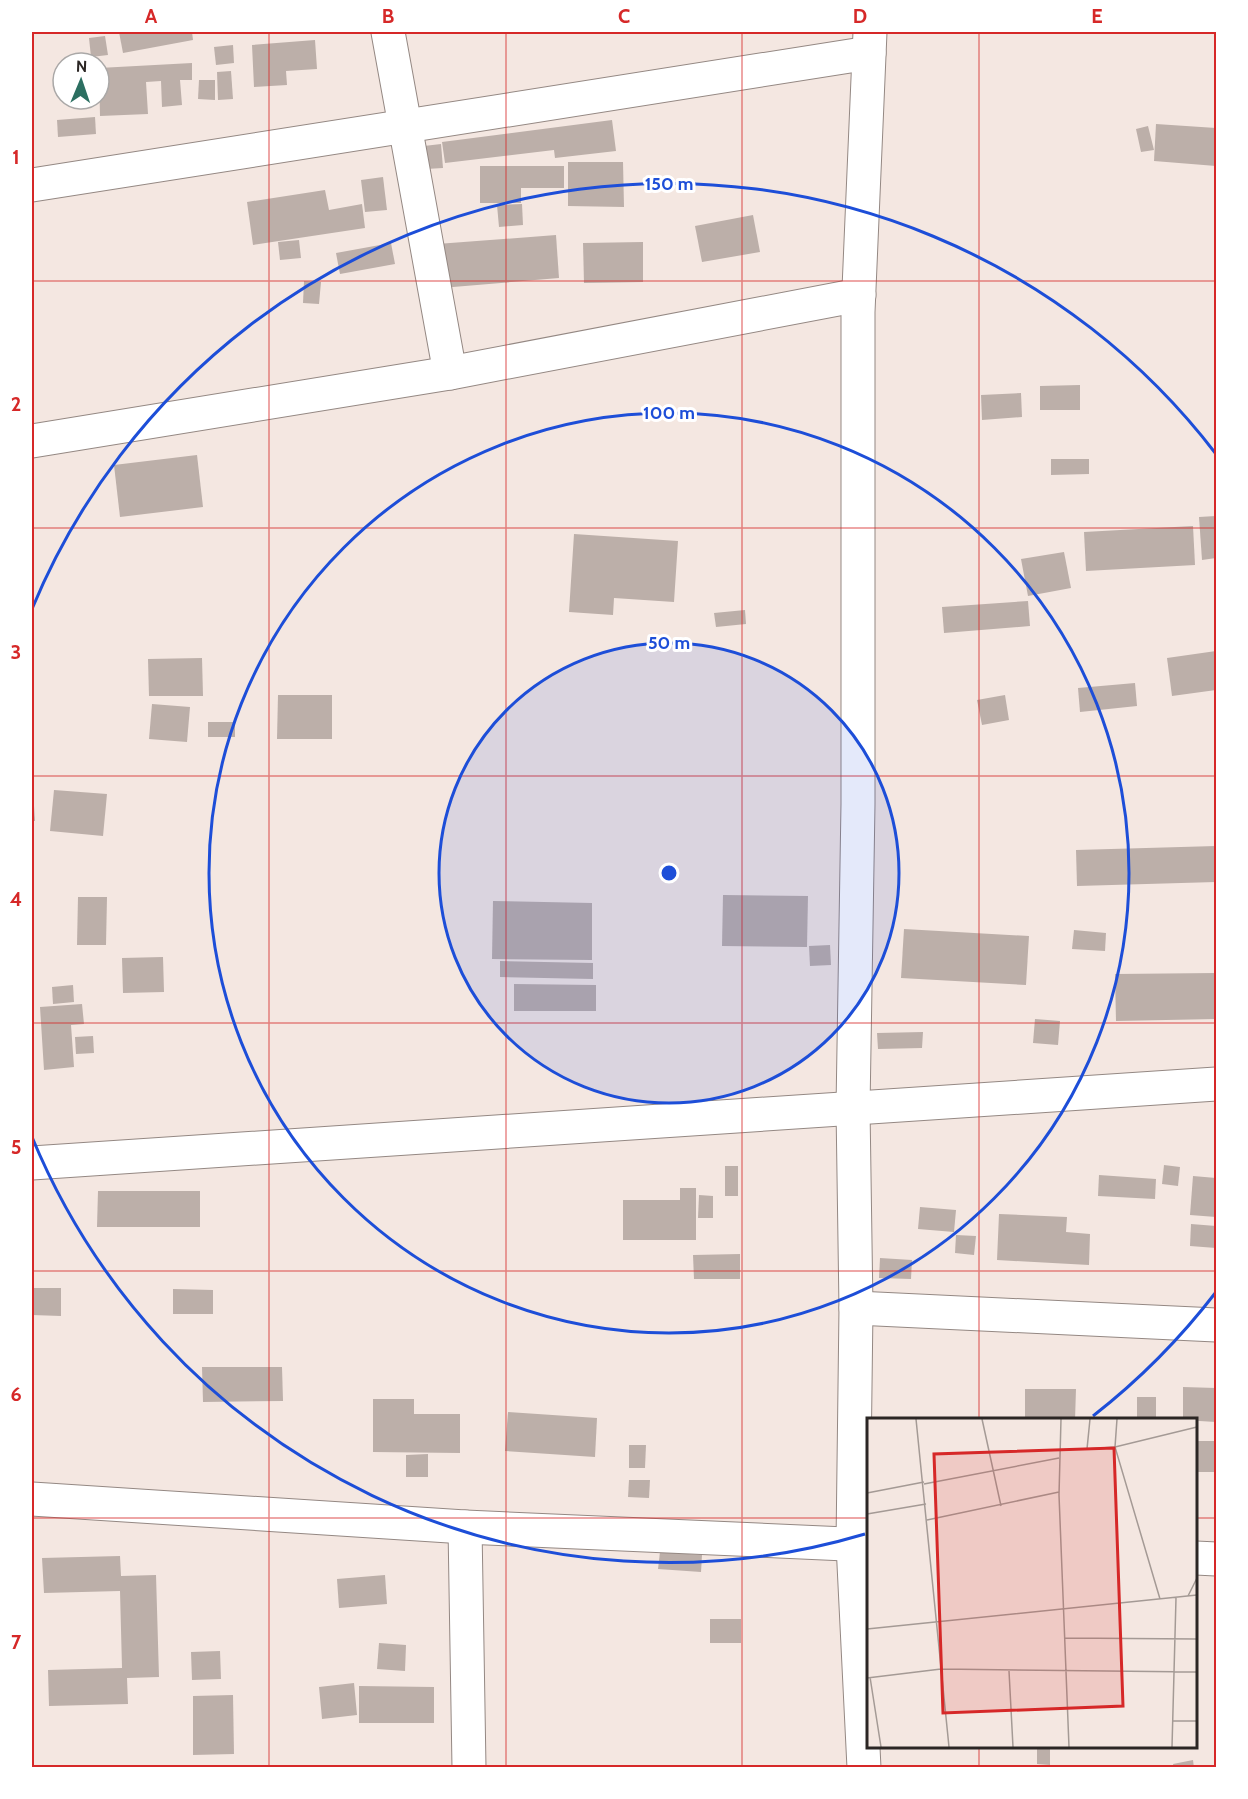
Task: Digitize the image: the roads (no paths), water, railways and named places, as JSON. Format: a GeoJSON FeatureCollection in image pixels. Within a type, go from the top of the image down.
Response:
{"type":"FeatureCollection","features":[{"type":"Feature","properties":{"kind":"street"},"geometry":{"type":"LineString","coordinates":[[388,32],[450,373]]}},
{"type":"Feature","properties":{"kind":"street"},"geometry":{"type":"LineString","coordinates":[[32,185],[405,126],[869,42],[859,295],[858,804],[853,1108],[864,1767]]}},
{"type":"Feature","properties":{"kind":"street"},"geometry":{"type":"LineString","coordinates":[[32,441],[450,373],[859,295]]}},
{"type":"Feature","properties":{"kind":"street"},"geometry":{"type":"LineString","coordinates":[[32,1163],[1216,1084]]}},
{"type":"Feature","properties":{"kind":"street"},"geometry":{"type":"LineString","coordinates":[[856,1308],[1216,1326]]}},
{"type":"Feature","properties":{"kind":"street"},"geometry":{"type":"LineString","coordinates":[[32,1499],[465,1527],[861,1545]]}},
{"type":"Feature","properties":{"kind":"street"},"geometry":{"type":"LineString","coordinates":[[465,1527],[468,1767]]}},
{"type":"Feature","properties":{"kind":"street"},"geometry":{"type":"LineString","coordinates":[[1197,1558],[1216,1559]]}}]}
